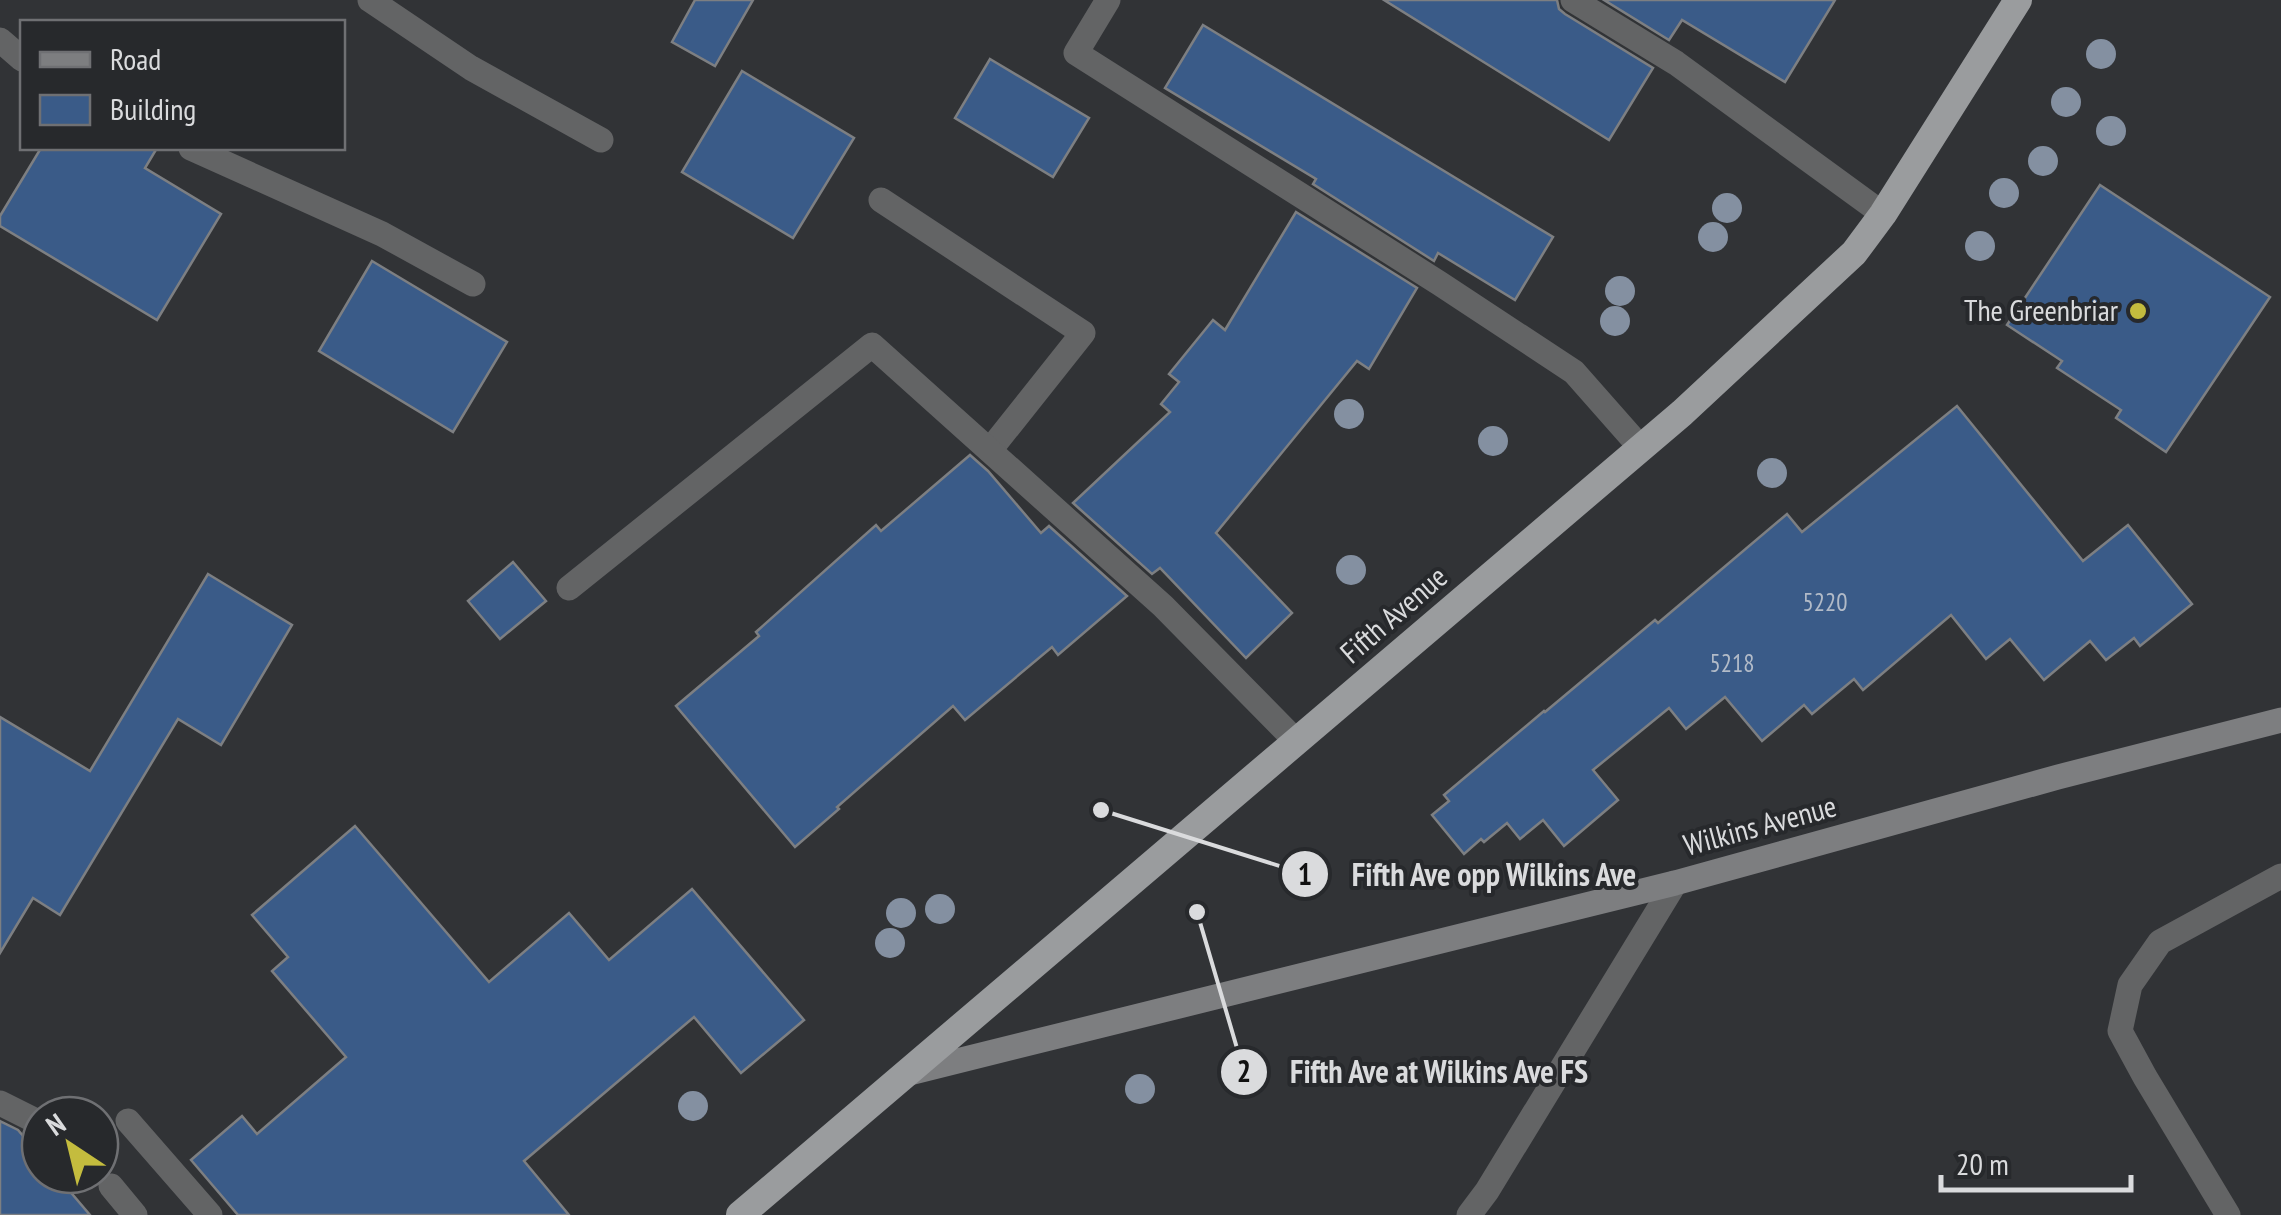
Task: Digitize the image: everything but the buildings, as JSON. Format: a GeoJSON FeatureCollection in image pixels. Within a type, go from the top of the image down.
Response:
{"type":"FeatureCollection","features":[{"type":"Feature","properties":{"kind":"highway","name":"Fifth Avenue"},"geometry":{"type":"LineString","coordinates":[[740,1215],[1682,414],[1854,253],[1883,214],[2018,0]]}},
{"type":"Feature","properties":{"kind":"main road","name":"Wilkins Avenue"},"geometry":{"type":"LineString","coordinates":[[905,1074],[1676,883],[2281,720]]}},
{"type":"Feature","properties":{"kind":"street"},"geometry":{"type":"LineString","coordinates":[[370,0],[470,68],[601,140]]}},
{"type":"Feature","properties":{"kind":"street"},"geometry":{"type":"LineString","coordinates":[[1108,0],[1076,53],[1574,372],[1641,448]]}},
{"type":"Feature","properties":{"kind":"street"},"geometry":{"type":"LineString","coordinates":[[1573,0],[1676,63],[1883,214]]}},
{"type":"Feature","properties":{"kind":"street"},"geometry":{"type":"LineString","coordinates":[[0,40],[20,57]]}},
{"type":"Feature","properties":{"kind":"street"},"geometry":{"type":"LineString","coordinates":[[195,150],[382,234],[472,284]]}},
{"type":"Feature","properties":{"kind":"street"},"geometry":{"type":"LineString","coordinates":[[881,200],[1084,333],[990,450]]}},
{"type":"Feature","properties":{"kind":"street"},"geometry":{"type":"LineString","coordinates":[[570,588],[872,345],[1163,606],[1296,741]]}},
{"type":"Feature","properties":{"kind":"street"},"geometry":{"type":"LineString","coordinates":[[2228,1215],[2120,1031],[2130,985],[2160,942],[2281,876]]}},
{"type":"Feature","properties":{"kind":"street"},"geometry":{"type":"LineString","coordinates":[[1469,1215],[1676,883]]}},
{"type":"Feature","properties":{"kind":"street"},"geometry":{"type":"LineString","coordinates":[[128,1121],[210,1215]]}},
{"type":"Feature","properties":{"kind":"street"},"geometry":{"type":"LineString","coordinates":[[118,1195],[135,1215]]}},
{"type":"Feature","properties":{"kind":"place","name":"The Greenbriar"},"geometry":{"type":"Point","coordinates":[2138,311]}},
{"type":"Feature","properties":{"kind":"place","name":"Fifth Ave opp Wilkins Ave"},"geometry":{"type":"Point","coordinates":[1101,810]}},
{"type":"Feature","properties":{"kind":"place","name":"Fifth Ave at Wilkins Ave FS"},"geometry":{"type":"Point","coordinates":[1197,912]}}]}
